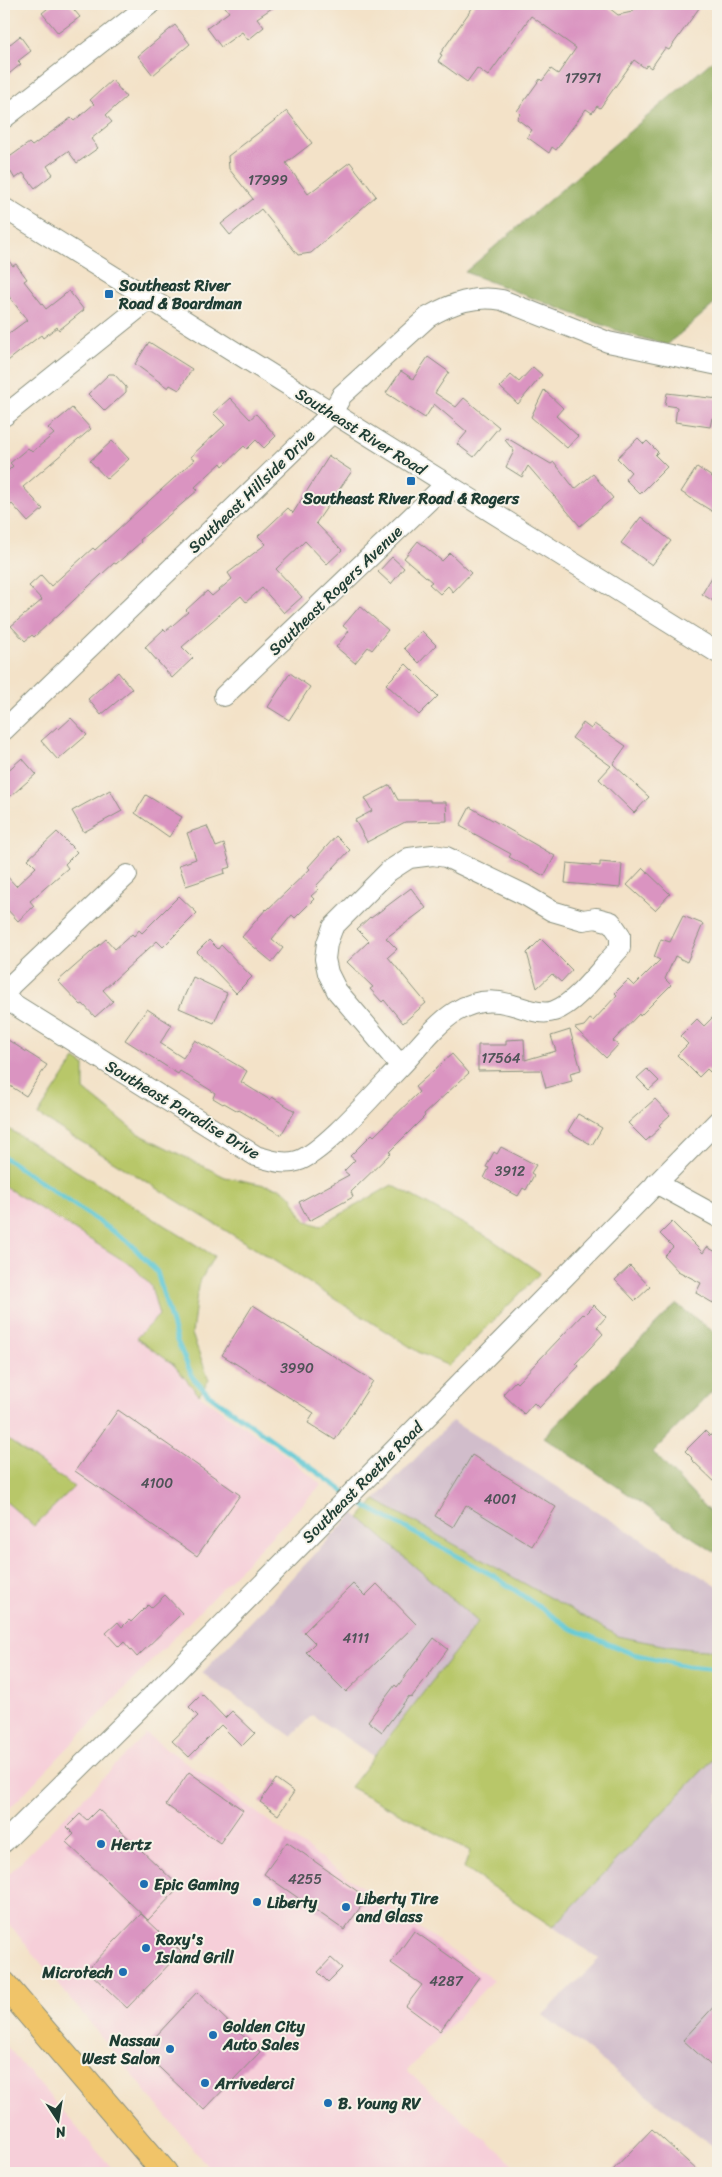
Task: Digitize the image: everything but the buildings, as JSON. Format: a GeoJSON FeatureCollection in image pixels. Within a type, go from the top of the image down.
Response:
{"type":"FeatureCollection","features":[{"type":"Feature","properties":{"kind":"main road"},"geometry":{"type":"LineString","coordinates":[[4,1984],[165,2173]]}},
{"type":"Feature","properties":{"kind":"street"},"geometry":{"type":"LineString","coordinates":[[4,118],[150,4]]}},
{"type":"Feature","properties":{"kind":"street","name":"Southeast River Road"},"geometry":{"type":"LineString","coordinates":[[4,208],[718,653]]}},
{"type":"Feature","properties":{"kind":"street","name":"Southeast Hillside Drive"},"geometry":{"type":"LineString","coordinates":[[4,730],[332,413],[342,395],[428,317],[457,302],[489,298],[502,300],[608,342],[718,365]]}},
{"type":"Feature","properties":{"kind":"street"},"geometry":{"type":"LineString","coordinates":[[4,416],[150,299]]}},
{"type":"Feature","properties":{"kind":"street","name":"Southeast Rogers Avenue"},"geometry":{"type":"LineString","coordinates":[[224,696],[446,484]]}},
{"type":"Feature","properties":{"kind":"street","name":"Southeast Paradise Drive"},"geometry":{"type":"LineString","coordinates":[[4,997],[256,1156],[276,1162],[297,1161],[316,1152],[401,1066],[450,1014],[469,1003],[482,1000],[507,1003],[536,1012],[553,1012],[573,1000],[620,948],[620,935],[611,922],[596,918],[583,920],[552,911],[525,894],[446,857],[433,855],[410,858],[389,871],[334,928],[327,943],[325,959],[329,976],[337,991],[401,1066]]}},
{"type":"Feature","properties":{"kind":"street"},"geometry":{"type":"LineString","coordinates":[[4,997],[11,984],[127,875]]}},
{"type":"Feature","properties":{"kind":"street","name":"Southeast Roethe Road"},"geometry":{"type":"LineString","coordinates":[[4,1842],[157,1691],[718,1120]]}},
{"type":"Feature","properties":{"kind":"street"},"geometry":{"type":"LineString","coordinates":[[656,1183],[718,1218]]}},
{"type":"Feature","properties":{"kind":"shaded area"},"geometry":{"type":"Polygon","coordinates":[[[4,1186],[134,1267],[151,1286],[159,1315],[136,1338],[173,1364],[199,1395],[291,1459],[321,1485],[4,1814],[4,1500],[34,1526],[24,1450],[4,1437],[4,1186]]]}},
{"type":"Feature","properties":{"kind":"shaded area"},"geometry":{"type":"Polygon","coordinates":[[[452,1421],[718,1587],[718,1650],[696,1651],[661,1646],[618,1636],[375,1500],[452,1421]]]}},
{"type":"Feature","properties":{"kind":"shaded area"},"geometry":{"type":"Polygon","coordinates":[[[354,1513],[478,1622],[373,1756],[312,1715],[291,1736],[202,1673],[354,1513]]]}},
{"type":"Feature","properties":{"kind":"shaded area"},"geometry":{"type":"Polygon","coordinates":[[[146,1734],[493,1980],[407,2071],[523,2173],[213,2173],[4,1918],[4,1879],[146,1734]]]}},
{"type":"Feature","properties":{"kind":"shaded area"},"geometry":{"type":"Polygon","coordinates":[[[718,1754],[718,2150],[543,2015],[599,1959],[553,1927],[718,1754]]]}},
{"type":"Feature","properties":{"kind":"shaded area"},"geometry":{"type":"Polygon","coordinates":[[[4,2043],[29,2072],[116,2173],[4,2173],[4,2043]]]}},
{"type":"Feature","properties":{"kind":"green space"},"geometry":{"type":"Polygon","coordinates":[[[718,56],[718,301],[667,345],[621,332],[465,272],[718,56]]]}},
{"type":"Feature","properties":{"kind":"green space"},"geometry":{"type":"Polygon","coordinates":[[[75,1059],[84,1065],[84,1090],[137,1133],[225,1177],[280,1188],[292,1197],[304,1220],[320,1226],[392,1185],[491,1239],[540,1273],[449,1366],[420,1353],[38,1115],[75,1059]]]}},
{"type":"Feature","properties":{"kind":"green space"},"geometry":{"type":"Polygon","coordinates":[[[4,1126],[214,1256],[198,1285],[192,1334],[209,1380],[199,1395],[173,1364],[136,1338],[159,1315],[151,1286],[134,1267],[4,1186],[4,1126]]]}},
{"type":"Feature","properties":{"kind":"green space"},"geometry":{"type":"Polygon","coordinates":[[[676,1304],[718,1335],[718,1385],[653,1452],[718,1521],[718,1547],[714,1552],[544,1437],[676,1304]]]}},
{"type":"Feature","properties":{"kind":"green space"},"geometry":{"type":"Polygon","coordinates":[[[4,1437],[74,1487],[34,1526],[4,1500],[4,1437]]]}},
{"type":"Feature","properties":{"kind":"green space"},"geometry":{"type":"Polygon","coordinates":[[[375,1500],[618,1636],[680,1648],[718,1650],[718,1754],[553,1927],[464,1868],[470,1851],[350,1787],[478,1622],[360,1518],[375,1500]]]}},
{"type":"Feature","properties":{"kind":"waterway"},"geometry":{"type":"LineString","coordinates":[[4,1157],[130,1243],[157,1272],[177,1341],[193,1378],[208,1394],[345,1492]]}},
{"type":"Feature","properties":{"kind":"waterway"},"geometry":{"type":"LineString","coordinates":[[352,1497],[363,1505],[494,1576],[570,1628],[633,1654],[687,1666],[718,1669]]}},
{"type":"Feature","properties":{"kind":"place","name":"Southeast River Road & Boardman"},"geometry":{"type":"Point","coordinates":[109,294]}},
{"type":"Feature","properties":{"kind":"place","name":"Southeast River Road & Rogers"},"geometry":{"type":"Point","coordinates":[411,481]}},
{"type":"Feature","properties":{"kind":"place","name":"Hertz"},"geometry":{"type":"Point","coordinates":[101,1844]}},
{"type":"Feature","properties":{"kind":"place","name":"Epic Gaming"},"geometry":{"type":"Point","coordinates":[144,1884]}},
{"type":"Feature","properties":{"kind":"place","name":"Liberty"},"geometry":{"type":"Point","coordinates":[257,1902]}},
{"type":"Feature","properties":{"kind":"place","name":"Liberty Tire and Glass"},"geometry":{"type":"Point","coordinates":[346,1907]}},
{"type":"Feature","properties":{"kind":"place","name":"Roxy's Island Grill"},"geometry":{"type":"Point","coordinates":[146,1948]}},
{"type":"Feature","properties":{"kind":"place","name":"Microtech"},"geometry":{"type":"Point","coordinates":[123,1972]}},
{"type":"Feature","properties":{"kind":"place","name":"Golden City Auto Sales"},"geometry":{"type":"Point","coordinates":[213,2035]}},
{"type":"Feature","properties":{"kind":"place","name":"Nassau West Salon"},"geometry":{"type":"Point","coordinates":[170,2049]}},
{"type":"Feature","properties":{"kind":"place","name":"Arrivederci"},"geometry":{"type":"Point","coordinates":[205,2083]}},
{"type":"Feature","properties":{"kind":"place","name":"B. Young RV"},"geometry":{"type":"Point","coordinates":[328,2103]}}]}
